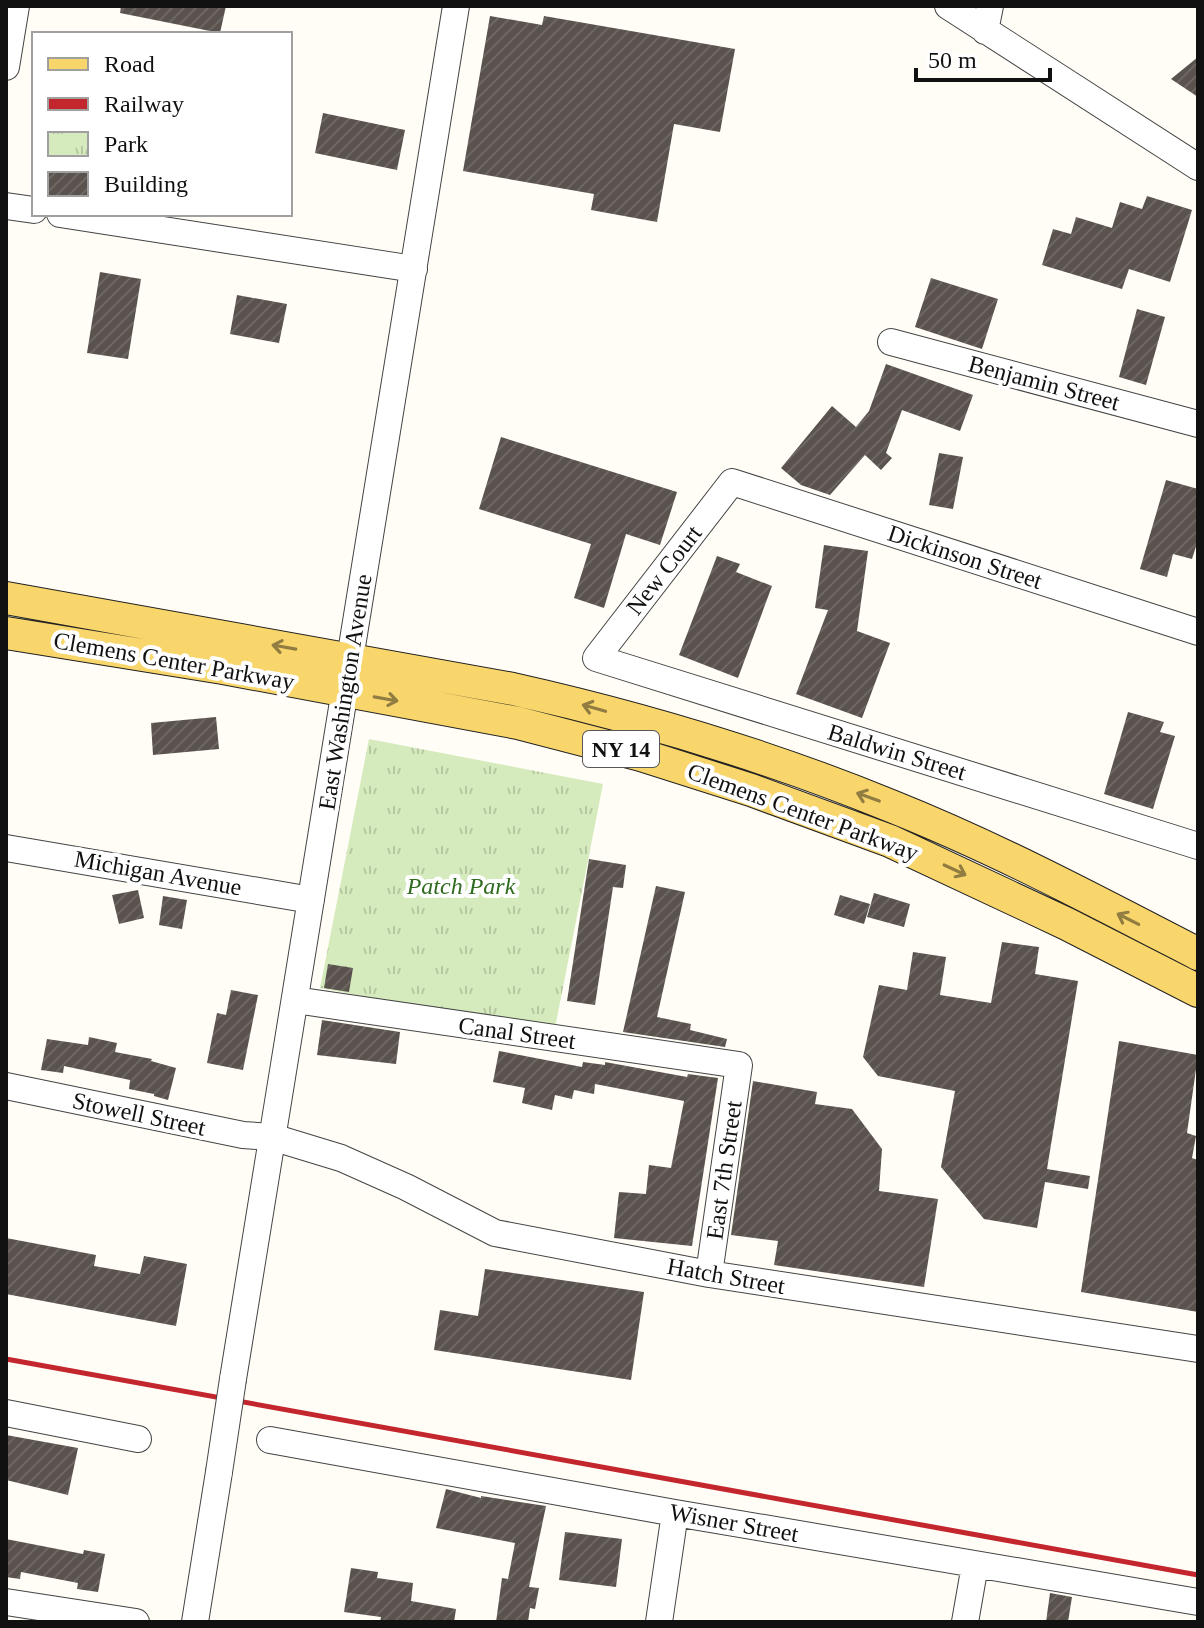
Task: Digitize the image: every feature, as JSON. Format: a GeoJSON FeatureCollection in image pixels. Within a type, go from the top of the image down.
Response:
{"type":"FeatureCollection","features":[{"type":"Feature","properties":{"kind":"main road","name":"Clemens Center Parkway"},"geometry":{"type":"LineString","coordinates":[[6,598],[350,659],[580,704],[704,739],[906,812],[1198,954]]}},
{"type":"Feature","properties":{"kind":"main road","name":"Clemens Center Parkway"},"geometry":{"type":"LineString","coordinates":[[6,633],[345,691],[567,735],[751,790],[828,817],[951,868],[1198,991]]}},
{"type":"Feature","properties":{"kind":"street"},"geometry":{"type":"LineString","coordinates":[[6,67],[16,6]]}},
{"type":"Feature","properties":{"kind":"street","name":"East Washington Avenue"},"geometry":{"type":"LineString","coordinates":[[195,1622],[456,6]]}},
{"type":"Feature","properties":{"kind":"street"},"geometry":{"type":"LineString","coordinates":[[948,6],[987,19],[1198,167]]}},
{"type":"Feature","properties":{"kind":"street"},"geometry":{"type":"LineString","coordinates":[[6,206],[32,210]]}},
{"type":"Feature","properties":{"kind":"street"},"geometry":{"type":"LineString","coordinates":[[73,216],[414,269]]}},
{"type":"Feature","properties":{"kind":"street","name":"Benjamin Street"},"geometry":{"type":"LineString","coordinates":[[891,342],[1198,424]]}},
{"type":"Feature","properties":{"kind":"street","name":"Dickinson Street"},"geometry":{"type":"LineString","coordinates":[[732,482],[1198,632]]}},
{"type":"Feature","properties":{"kind":"street","name":"New Court"},"geometry":{"type":"LineString","coordinates":[[596,658],[732,482]]}},
{"type":"Feature","properties":{"kind":"street","name":"Baldwin Street"},"geometry":{"type":"LineString","coordinates":[[596,658],[1198,846]]}},
{"type":"Feature","properties":{"kind":"street","name":"Michigan Avenue"},"geometry":{"type":"LineString","coordinates":[[6,848],[311,900]]}},
{"type":"Feature","properties":{"kind":"street","name":"Canal Street"},"geometry":{"type":"LineString","coordinates":[[295,1000],[739,1065]]}},
{"type":"Feature","properties":{"kind":"street","name":"East 7th Street"},"geometry":{"type":"LineString","coordinates":[[709,1274],[739,1065]]}},
{"type":"Feature","properties":{"kind":"street","name":"Stowell Street"},"geometry":{"type":"LineString","coordinates":[[6,1086],[243,1135],[272,1137]]}},
{"type":"Feature","properties":{"kind":"street","name":"Hatch Street"},"geometry":{"type":"LineString","coordinates":[[272,1137],[341,1158],[495,1233],[709,1274],[1198,1349]]}},
{"type":"Feature","properties":{"kind":"street"},"geometry":{"type":"LineString","coordinates":[[6,1413],[138,1439]]}},
{"type":"Feature","properties":{"kind":"street","name":"Wisner Street"},"geometry":{"type":"LineString","coordinates":[[270,1440],[1198,1602]]}},
{"type":"Feature","properties":{"kind":"street"},"geometry":{"type":"LineString","coordinates":[[659,1622],[675,1513]]}},
{"type":"Feature","properties":{"kind":"street"},"geometry":{"type":"LineString","coordinates":[[965,1622],[975,1565]]}},
{"type":"Feature","properties":{"kind":"street"},"geometry":{"type":"LineString","coordinates":[[6,1602],[136,1622]]}},
{"type":"Feature","properties":{"kind":"green space","name":"Patch Park"},"geometry":{"type":"Polygon","coordinates":[[[369,739],[603,784],[554,1033],[320,988],[369,739]]]}},
{"type":"Feature","properties":{"kind":"building"},"geometry":{"type":"Polygon","coordinates":[[[121,6],[226,6],[220,32],[120,13],[121,6]]]}},
{"type":"Feature","properties":{"kind":"building"},"geometry":{"type":"Polygon","coordinates":[[[490,16],[542,25],[544,16],[735,49],[720,132],[674,124],[657,222],[591,210],[594,194],[463,171],[490,16]]]}},
{"type":"Feature","properties":{"kind":"building"},"geometry":{"type":"Polygon","coordinates":[[[1198,57],[1198,97],[1171,79],[1198,57]]]}},
{"type":"Feature","properties":{"kind":"building"},"geometry":{"type":"Polygon","coordinates":[[[323,113],[405,130],[397,170],[315,153],[323,113]]]}},
{"type":"Feature","properties":{"kind":"building"},"geometry":{"type":"Polygon","coordinates":[[[1147,196],[1192,210],[1170,282],[1129,269],[1122,289],[1042,265],[1053,229],[1071,234],[1076,217],[1112,228],[1120,202],[1142,209],[1147,196]]]}},
{"type":"Feature","properties":{"kind":"building"},"geometry":{"type":"Polygon","coordinates":[[[100,272],[141,279],[128,359],[87,353],[100,272]]]}},
{"type":"Feature","properties":{"kind":"building"},"geometry":{"type":"Polygon","coordinates":[[[931,278],[998,299],[982,349],[915,327],[931,278]]]}},
{"type":"Feature","properties":{"kind":"building"},"geometry":{"type":"Polygon","coordinates":[[[237,295],[287,304],[279,343],[230,334],[237,295]]]}},
{"type":"Feature","properties":{"kind":"building"},"geometry":{"type":"Polygon","coordinates":[[[1137,309],[1165,317],[1146,385],[1119,377],[1137,309]]]}},
{"type":"Feature","properties":{"kind":"building"},"geometry":{"type":"Polygon","coordinates":[[[886,364],[973,395],[960,431],[902,410],[886,453],[892,458],[881,470],[865,455],[830,495],[801,485],[781,468],[832,406],[856,427],[869,411],[886,364]]]}},
{"type":"Feature","properties":{"kind":"building"},"geometry":{"type":"Polygon","coordinates":[[[501,437],[677,492],[660,545],[626,534],[604,608],[574,598],[591,544],[479,509],[501,437]]]}},
{"type":"Feature","properties":{"kind":"building"},"geometry":{"type":"Polygon","coordinates":[[[939,453],[963,457],[953,509],[929,505],[939,453]]]}},
{"type":"Feature","properties":{"kind":"building"},"geometry":{"type":"Polygon","coordinates":[[[1166,480],[1198,489],[1198,540],[1192,559],[1173,554],[1167,577],[1140,569],[1166,480]]]}},
{"type":"Feature","properties":{"kind":"building"},"geometry":{"type":"Polygon","coordinates":[[[824,545],[868,551],[857,631],[890,643],[862,718],[796,694],[828,610],[815,608],[824,545]]]}},
{"type":"Feature","properties":{"kind":"building"},"geometry":{"type":"Polygon","coordinates":[[[717,556],[740,564],[736,572],[772,586],[738,678],[679,655],[717,556]]]}},
{"type":"Feature","properties":{"kind":"building"},"geometry":{"type":"Polygon","coordinates":[[[1128,712],[1164,722],[1160,732],[1175,736],[1153,809],[1104,794],[1128,712]]]}},
{"type":"Feature","properties":{"kind":"building"},"geometry":{"type":"Polygon","coordinates":[[[216,717],[219,749],[153,755],[151,723],[216,717]]]}},
{"type":"Feature","properties":{"kind":"building"},"geometry":{"type":"Polygon","coordinates":[[[589,859],[626,865],[623,888],[613,887],[595,1005],[567,1001],[589,859]]]}},
{"type":"Feature","properties":{"kind":"building"},"geometry":{"type":"Polygon","coordinates":[[[656,886],[685,892],[657,1017],[691,1024],[690,1030],[727,1039],[725,1047],[623,1032],[656,886]]]}},
{"type":"Feature","properties":{"kind":"building"},"geometry":{"type":"Polygon","coordinates":[[[138,890],[144,918],[119,924],[112,895],[138,890]]]}},
{"type":"Feature","properties":{"kind":"building"},"geometry":{"type":"Polygon","coordinates":[[[874,893],[910,904],[904,927],[867,917],[874,893]]]}},
{"type":"Feature","properties":{"kind":"building"},"geometry":{"type":"Polygon","coordinates":[[[840,895],[870,904],[864,924],[834,915],[840,895]]]}},
{"type":"Feature","properties":{"kind":"building"},"geometry":{"type":"Polygon","coordinates":[[[163,896],[187,900],[182,929],[159,925],[163,896]]]}},
{"type":"Feature","properties":{"kind":"building"},"geometry":{"type":"Polygon","coordinates":[[[1002,942],[1039,947],[1035,974],[1078,981],[1047,1169],[1090,1176],[1088,1189],[1045,1182],[1037,1228],[984,1219],[941,1167],[955,1091],[878,1076],[863,1057],[879,985],[907,990],[913,952],[946,957],[940,995],[991,1003],[1002,942]]]}},
{"type":"Feature","properties":{"kind":"building"},"geometry":{"type":"Polygon","coordinates":[[[328,964],[353,968],[349,992],[324,988],[328,964]]]}},
{"type":"Feature","properties":{"kind":"building"},"geometry":{"type":"Polygon","coordinates":[[[231,990],[258,995],[243,1070],[207,1063],[217,1013],[226,1015],[231,990]]]}},
{"type":"Feature","properties":{"kind":"building"},"geometry":{"type":"Polygon","coordinates":[[[322,1020],[400,1032],[396,1064],[317,1055],[322,1020]]]}},
{"type":"Feature","properties":{"kind":"building"},"geometry":{"type":"Polygon","coordinates":[[[89,1037],[117,1043],[115,1052],[152,1059],[176,1068],[168,1100],[129,1089],[130,1080],[64,1066],[63,1073],[41,1070],[47,1039],[88,1045],[89,1037]]]}},
{"type":"Feature","properties":{"kind":"building"},"geometry":{"type":"Polygon","coordinates":[[[1119,1041],[1198,1055],[1187,1133],[1196,1136],[1192,1158],[1198,1160],[1198,1312],[1081,1292],[1119,1041]]]}},
{"type":"Feature","properties":{"kind":"building"},"geometry":{"type":"Polygon","coordinates":[[[499,1051],[582,1067],[583,1062],[605,1065],[605,1062],[687,1077],[688,1074],[718,1078],[692,1246],[614,1238],[619,1192],[646,1194],[649,1165],[671,1168],[684,1101],[595,1084],[594,1094],[574,1090],[572,1099],[555,1095],[552,1110],[522,1103],[525,1088],[493,1082],[499,1051]]]}},
{"type":"Feature","properties":{"kind":"building"},"geometry":{"type":"Polygon","coordinates":[[[753,1081],[817,1092],[815,1104],[852,1109],[882,1149],[879,1191],[938,1199],[924,1287],[774,1265],[778,1241],[731,1235],[753,1081]]]}},
{"type":"Feature","properties":{"kind":"building"},"geometry":{"type":"Polygon","coordinates":[[[6,1238],[96,1255],[94,1266],[140,1274],[144,1256],[187,1264],[176,1326],[6,1294],[6,1238]]]}},
{"type":"Feature","properties":{"kind":"building"},"geometry":{"type":"Polygon","coordinates":[[[485,1269],[644,1292],[631,1380],[434,1350],[440,1310],[478,1316],[485,1269]]]}},
{"type":"Feature","properties":{"kind":"building"},"geometry":{"type":"Polygon","coordinates":[[[6,1435],[78,1448],[68,1495],[6,1480],[6,1435]]]}},
{"type":"Feature","properties":{"kind":"building"},"geometry":{"type":"Polygon","coordinates":[[[446,1489],[481,1498],[546,1506],[529,1587],[539,1588],[535,1609],[530,1608],[528,1622],[496,1622],[502,1578],[508,1579],[515,1543],[436,1528],[446,1489]]]}},
{"type":"Feature","properties":{"kind":"building"},"geometry":{"type":"Polygon","coordinates":[[[565,1532],[622,1539],[616,1587],[559,1580],[565,1532]]]}},
{"type":"Feature","properties":{"kind":"building"},"geometry":{"type":"Polygon","coordinates":[[[6,1539],[83,1554],[84,1550],[105,1554],[98,1592],[77,1589],[78,1583],[21,1572],[20,1579],[6,1577],[6,1539]]]}},
{"type":"Feature","properties":{"kind":"building"},"geometry":{"type":"Polygon","coordinates":[[[351,1568],[378,1572],[377,1578],[413,1583],[411,1601],[456,1609],[454,1622],[380,1622],[381,1617],[344,1612],[351,1568]]]}},
{"type":"Feature","properties":{"kind":"building"},"geometry":{"type":"Polygon","coordinates":[[[1050,1593],[1072,1597],[1068,1622],[1046,1622],[1050,1593]]]}},
{"type":"Feature","properties":{"kind":"railway"},"geometry":{"type":"LineString","coordinates":[[6,1359],[1198,1575]]}}]}
